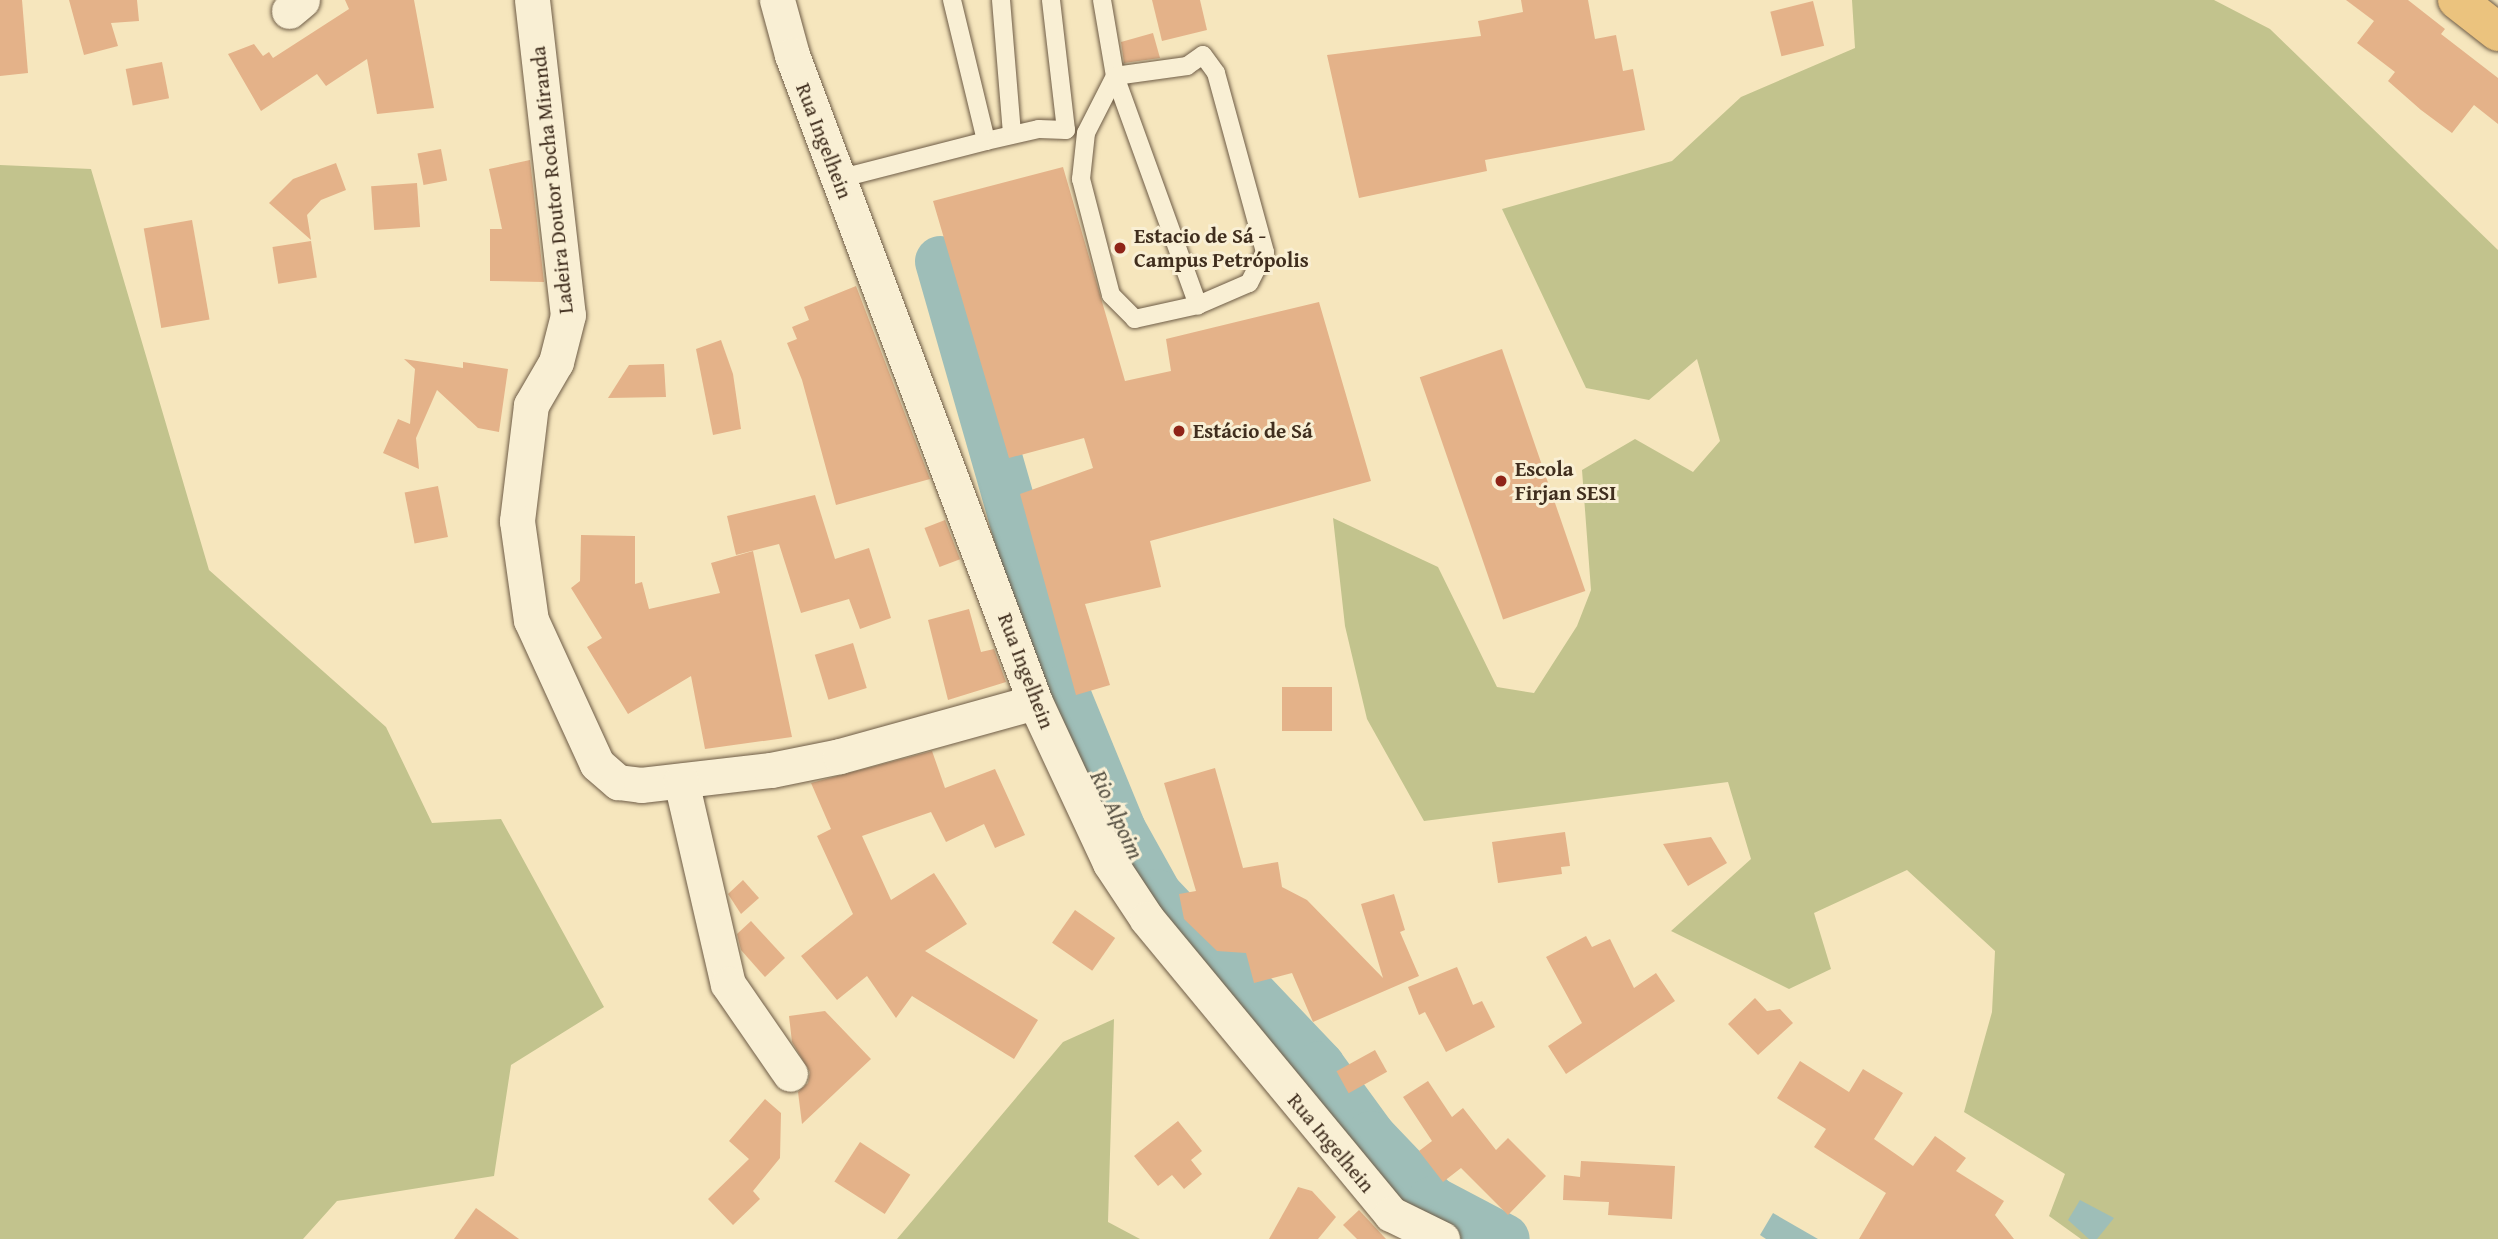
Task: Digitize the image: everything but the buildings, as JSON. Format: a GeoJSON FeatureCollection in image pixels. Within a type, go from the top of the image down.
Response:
{"type":"FeatureCollection","features":[{"type":"Feature","properties":{"kind":"main road"},"geometry":{"type":"LineString","coordinates":[[2457,0],[2498,32]]}},
{"type":"Feature","properties":{"kind":"street","name":"Ladeira Doutor Rocha Miranda"},"geometry":{"type":"LineString","coordinates":[[531,0],[568,315],[556,362],[531,405],[524,445],[517,521],[531,620],[597,764],[618,782],[640,785],[681,781],[839,757],[1035,702]]}},
{"type":"Feature","properties":{"kind":"street","name":"Rua Ingelhein"},"geometry":{"type":"LineString","coordinates":[[777,0],[838,179],[1035,702],[1110,863],[1147,919],[1393,1227],[1442,1239]]}},
{"type":"Feature","properties":{"kind":"street"},"geometry":{"type":"LineString","coordinates":[[681,781],[728,984],[790,1074]]}},
{"type":"Feature","properties":{"kind":"lane"},"geometry":{"type":"LineString","coordinates":[[952,0],[986,141]]}},
{"type":"Feature","properties":{"kind":"lane"},"geometry":{"type":"LineString","coordinates":[[1001,0],[1012,135]]}},
{"type":"Feature","properties":{"kind":"lane"},"geometry":{"type":"LineString","coordinates":[[1051,0],[1066,130]]}},
{"type":"Feature","properties":{"kind":"lane"},"geometry":{"type":"LineString","coordinates":[[1101,0],[1115,76],[1198,305]]}},
{"type":"Feature","properties":{"kind":"lane"},"geometry":{"type":"LineString","coordinates":[[1203,55],[1216,73],[1265,252],[1249,283],[1198,305],[1135,319],[1111,295],[1081,179],[1086,133],[1115,76],[1187,66],[1203,55]]}},
{"type":"Feature","properties":{"kind":"lane"},"geometry":{"type":"LineString","coordinates":[[838,179],[1012,135],[1066,130],[1086,133]]}},
{"type":"Feature","properties":{"kind":"green space"},"geometry":{"type":"Polygon","coordinates":[[[1852,0],[2214,0],[2270,29],[2498,250],[2498,1239],[2081,1239],[2049,1216],[2065,1174],[1964,1112],[1992,1012],[1995,951],[1907,870],[1814,913],[1831,969],[1789,989],[1671,931],[1751,859],[1728,782],[1424,821],[1367,719],[1345,626],[1333,518],[1438,567],[1497,687],[1534,693],[1577,626],[1591,590],[1582,470],[1635,439],[1693,472],[1720,441],[1697,359],[1649,400],[1586,388],[1502,209],[1672,161],[1741,97],[1855,48],[1852,0]]]}},
{"type":"Feature","properties":{"kind":"green space"},"geometry":{"type":"Polygon","coordinates":[[[0,165],[91,169],[209,570],[386,727],[432,823],[501,819],[604,1007],[511,1065],[494,1176],[337,1201],[303,1239],[0,1239],[0,165]]]}},
{"type":"Feature","properties":{"kind":"green space"},"geometry":{"type":"Polygon","coordinates":[[[1114,1019],[1108,1222],[1140,1239],[897,1239],[1063,1042],[1114,1019]]]}},
{"type":"Feature","properties":{"kind":"water"},"geometry":{"type":"Polygon","coordinates":[[[2080,1200],[2114,1218],[2097,1239],[2089,1239],[2068,1220],[2080,1200]]]}},
{"type":"Feature","properties":{"kind":"water"},"geometry":{"type":"Polygon","coordinates":[[[1773,1213],[1818,1239],[1766,1239],[1760,1235],[1773,1213]]]}},
{"type":"Feature","properties":{"kind":"waterway","name":"Rio Alpoim"},"geometry":{"type":"LineString","coordinates":[[940,261],[1063,690],[1120,829],[1156,894],[1319,1066],[1370,1136],[1432,1201],[1504,1239]]}},
{"type":"Feature","properties":{"kind":"place","name":"Estacio de Sá - Campus Petrópolis"},"geometry":{"type":"Point","coordinates":[1120,248]}},
{"type":"Feature","properties":{"kind":"place","name":"Estácio de Sá"},"geometry":{"type":"Point","coordinates":[1179,431]}},
{"type":"Feature","properties":{"kind":"place","name":"Escola Firjan SESI"},"geometry":{"type":"Point","coordinates":[1501,481]}}]}
